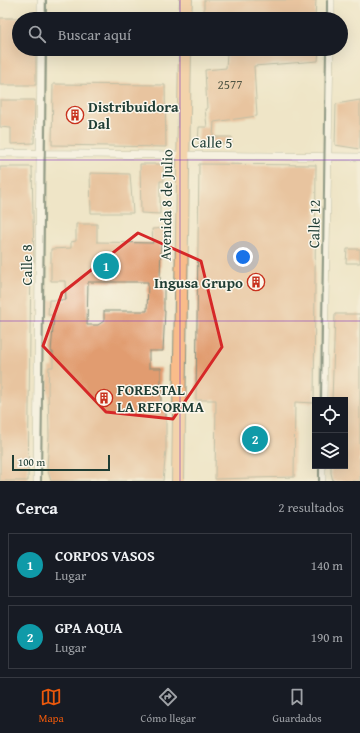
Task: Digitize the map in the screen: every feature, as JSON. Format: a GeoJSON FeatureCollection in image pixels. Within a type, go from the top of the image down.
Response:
{"type":"FeatureCollection","features":[{"type":"Feature","properties":{"kind":"main road"},"geometry":{"type":"LineString","coordinates":[[185,12],[186,0]]}},
{"type":"Feature","properties":{"kind":"main road","name":"Avenida 8 de Julio"},"geometry":{"type":"LineString","coordinates":[[178,481],[185,56]]}},
{"type":"Feature","properties":{"kind":"street"},"geometry":{"type":"LineString","coordinates":[[41,12],[42,0]]}},
{"type":"Feature","properties":{"kind":"street"},"geometry":{"type":"LineString","coordinates":[[331,0],[331,12]]}},
{"type":"Feature","properties":{"kind":"street","name":"Calle 8"},"geometry":{"type":"LineString","coordinates":[[37,481],[41,56]]}},
{"type":"Feature","properties":{"kind":"street","name":"Calle 12"},"geometry":{"type":"LineString","coordinates":[[323,397],[330,56]]}},
{"type":"Feature","properties":{"kind":"street","name":"Calle 5"},"geometry":{"type":"LineString","coordinates":[[0,153],[360,157]]}},
{"type":"Feature","properties":{"kind":"street"},"geometry":{"type":"LineString","coordinates":[[322,469],[322,481]]}},
{"type":"Feature","properties":{"kind":"highlighted area"},"geometry":{"type":"Polygon","coordinates":[[[138,233],[201,261],[222,347],[173,419],[106,412],[43,346],[62,293],[138,233]]]}},
{"type":"Feature","properties":{"kind":"building"},"geometry":{"type":"Polygon","coordinates":[[[204,0],[316,0],[315,12],[204,12],[204,0]]]}},
{"type":"Feature","properties":{"kind":"building"},"geometry":{"type":"Polygon","coordinates":[[[0,18],[12,18],[12,56],[36,56],[36,85],[0,85],[0,18]]]}},
{"type":"Feature","properties":{"kind":"building"},"geometry":{"type":"Polygon","coordinates":[[[227,56],[318,56],[318,61],[254,66],[257,116],[214,122],[213,137],[232,137],[232,144],[198,144],[199,127],[207,127],[205,109],[207,109],[205,70],[226,68],[227,56]]]}},
{"type":"Feature","properties":{"kind":"building"},"geometry":{"type":"Polygon","coordinates":[[[53,84],[165,85],[166,147],[52,145],[53,84]]]}},
{"type":"Feature","properties":{"kind":"building"},"geometry":{"type":"Polygon","coordinates":[[[0,100],[35,100],[34,143],[11,144],[11,128],[0,127],[0,100]]]}},
{"type":"Feature","properties":{"kind":"building"},"geometry":{"type":"Polygon","coordinates":[[[360,100],[360,149],[335,145],[336,104],[360,100]]]}},
{"type":"Feature","properties":{"kind":"building"},"geometry":{"type":"Polygon","coordinates":[[[140,164],[163,164],[164,181],[160,181],[160,214],[141,213],[140,164]]]}},
{"type":"Feature","properties":{"kind":"building","name":"Ingusa Grupo"},"geometry":{"type":"Polygon","coordinates":[[[199,164],[316,165],[314,397],[312,397],[312,403],[295,402],[294,477],[215,479],[216,400],[196,400],[199,164]]]}},
{"type":"Feature","properties":{"kind":"building"},"geometry":{"type":"Polygon","coordinates":[[[0,167],[32,167],[34,262],[31,261],[28,481],[0,481],[0,167]]]}},
{"type":"Feature","properties":{"kind":"building"},"geometry":{"type":"Polygon","coordinates":[[[90,173],[130,174],[133,213],[91,213],[90,173]]]}},
{"type":"Feature","properties":{"kind":"building"},"geometry":{"type":"Polygon","coordinates":[[[76,224],[97,224],[97,242],[153,243],[152,229],[169,228],[169,243],[161,243],[160,282],[164,282],[165,311],[163,351],[149,351],[149,368],[161,368],[161,409],[166,409],[166,450],[163,481],[51,481],[47,468],[49,436],[48,388],[49,367],[53,367],[53,352],[51,352],[54,315],[48,315],[49,300],[66,300],[65,281],[51,281],[51,249],[71,248],[71,242],[76,241],[76,224]],[[88,282],[87,325],[98,325],[104,321],[104,311],[147,311],[148,282],[88,282]]]}},
{"type":"Feature","properties":{"kind":"building"},"geometry":{"type":"Polygon","coordinates":[[[347,249],[360,249],[360,263],[346,263],[347,249]]]}},
{"type":"Feature","properties":{"kind":"building"},"geometry":{"type":"Polygon","coordinates":[[[335,314],[360,314],[360,481],[333,481],[331,469],[348,469],[348,397],[332,397],[335,314]]]}},
{"type":"Feature","properties":{"kind":"railway"},"geometry":{"type":"LineString","coordinates":[[46,0],[46,12]]}},
{"type":"Feature","properties":{"kind":"railway"},"geometry":{"type":"LineString","coordinates":[[327,0],[327,12]]}},
{"type":"Feature","properties":{"kind":"railway"},"geometry":{"type":"LineString","coordinates":[[41,481],[46,56]]}},
{"type":"Feature","properties":{"kind":"railway"},"geometry":{"type":"LineString","coordinates":[[321,397],[326,56]]}},
{"type":"Feature","properties":{"kind":"railway"},"geometry":{"type":"LineString","coordinates":[[319,469],[319,481]]}},
{"type":"Feature","properties":{"kind":"place","name":"Distribuidora Dal"},"geometry":{"type":"Point","coordinates":[75,115]}},
{"type":"Feature","properties":{"kind":"place","name":"CORPOS VASOS"},"geometry":{"type":"Point","coordinates":[106,266]}},
{"type":"Feature","properties":{"kind":"place","name":"Ingusa Grupo"},"geometry":{"type":"Point","coordinates":[256,282]}},
{"type":"Feature","properties":{"kind":"place","name":"FORESTAL LA REFORMA"},"geometry":{"type":"Point","coordinates":[104,398]}},
{"type":"Feature","properties":{"kind":"place","name":"GPA AQUA"},"geometry":{"type":"Point","coordinates":[255,439]}}]}
